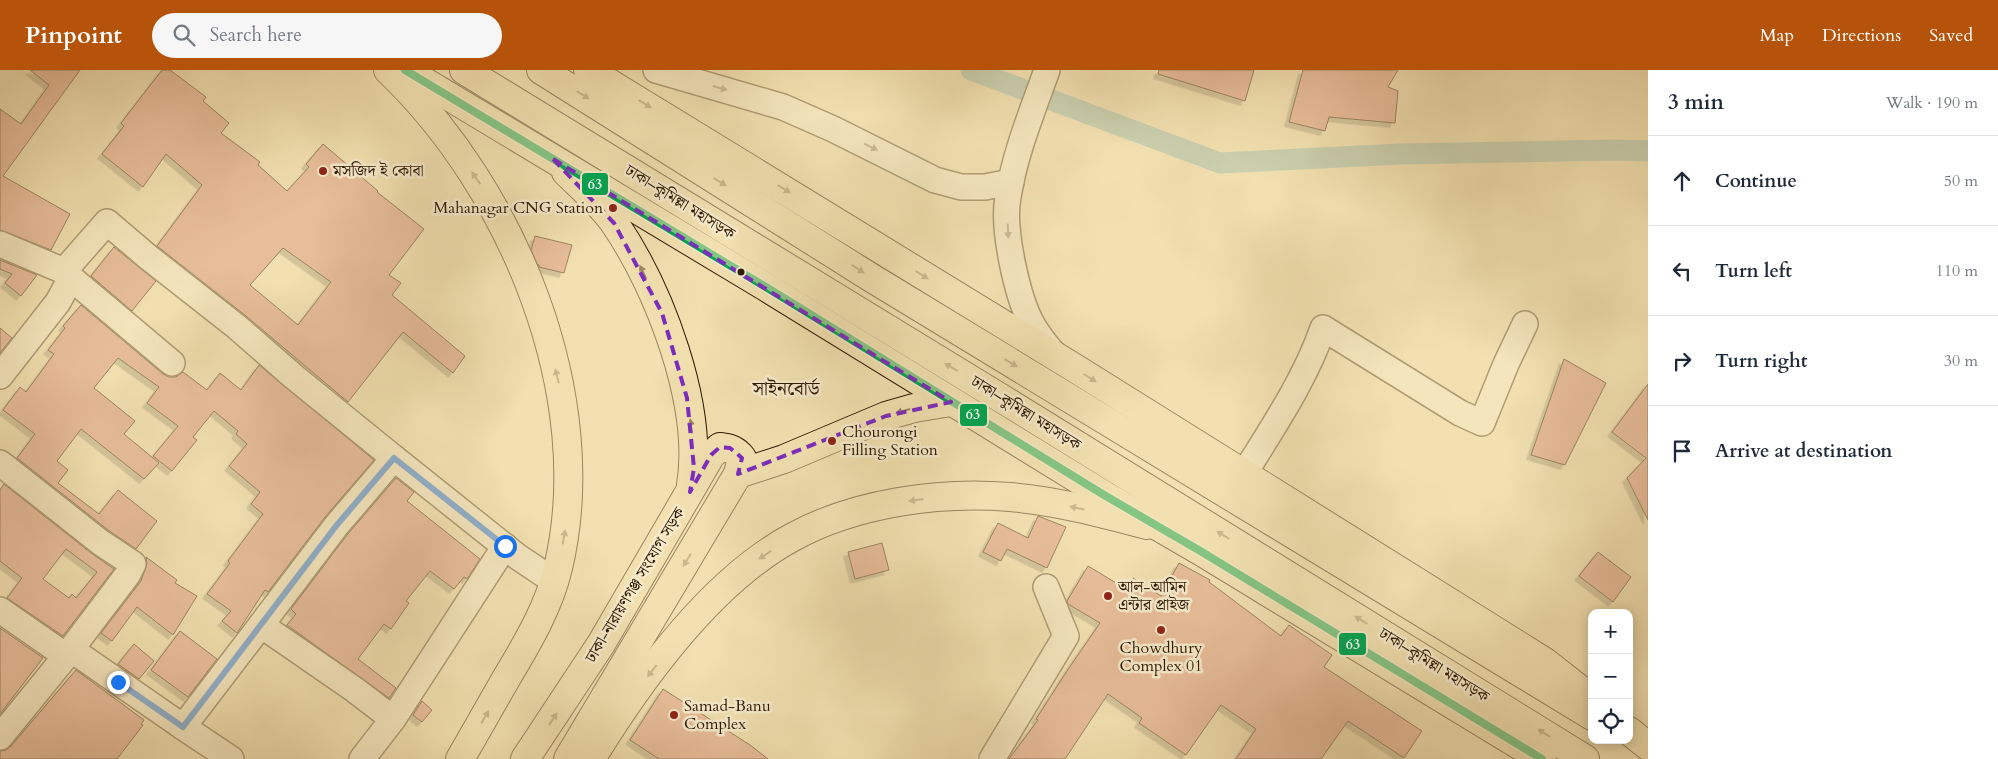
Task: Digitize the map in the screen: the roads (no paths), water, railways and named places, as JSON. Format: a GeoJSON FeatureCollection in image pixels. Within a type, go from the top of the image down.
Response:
{"type":"FeatureCollection","features":[{"type":"Feature","properties":{"kind":"main road"},"geometry":{"type":"LineString","coordinates":[[388,70],[426,111],[484,190],[522,266],[541,315],[558,379],[567,428],[569,482],[565,529],[558,570],[534,630],[460,759]]}},
{"type":"Feature","properties":{"kind":"main road"},"geometry":{"type":"LineString","coordinates":[[405,70],[1542,759]]}},
{"type":"Feature","properties":{"kind":"main road","name":"ঢাকা–কুমিল্লা মহাসড়ক"},"geometry":{"type":"LineString","coordinates":[[464,70],[1586,759]]}},
{"type":"Feature","properties":{"kind":"main road"},"geometry":{"type":"LineString","coordinates":[[541,70],[870,277],[1588,714]]}},
{"type":"Feature","properties":{"kind":"main road"},"geometry":{"type":"LineString","coordinates":[[588,70],[1057,358],[1545,662],[1588,696]]}},
{"type":"Feature","properties":{"kind":"main road"},"geometry":{"type":"LineString","coordinates":[[553,159],[614,223],[640,265],[662,313],[687,398],[694,468],[690,492]]}},
{"type":"Feature","properties":{"kind":"main road"},"geometry":{"type":"LineString","coordinates":[[738,474],[784,459],[886,416],[914,408],[951,402]]}},
{"type":"Feature","properties":{"kind":"main road","name":"ঢাকা-নারায়ণগঞ্জ সংযোগ সড়ক"},"geometry":{"type":"LineString","coordinates":[[525,759],[601,644],[711,455],[720,447],[730,448],[738,452],[742,458],[738,474],[568,759]]}},
{"type":"Feature","properties":{"kind":"main road"},"geometry":{"type":"LineString","coordinates":[[591,759],[630,702],[672,646],[729,583],[757,560],[793,537],[829,521],[857,512],[894,504],[940,497],[1009,497],[1059,504],[1159,527]]}},
{"type":"Feature","properties":{"kind":"main road"},"geometry":{"type":"LineString","coordinates":[[1633,734],[1648,748]]}},
{"type":"Feature","properties":{"kind":"main road"},"geometry":{"type":"LineString","coordinates":[[1633,740],[1648,748]]}},
{"type":"Feature","properties":{"kind":"street"},"geometry":{"type":"LineString","coordinates":[[656,70],[783,108],[833,129],[936,180],[961,187],[985,187],[1011,182]]}},
{"type":"Feature","properties":{"kind":"street"},"geometry":{"type":"LineString","coordinates":[[1047,70],[1019,147],[1007,199],[1008,239],[1019,289],[1033,325],[1057,358]]}},
{"type":"Feature","properties":{"kind":"street"},"geometry":{"type":"LineString","coordinates":[[0,376],[58,302],[68,274],[107,222],[394,458],[505,546],[554,581]]}},
{"type":"Feature","properties":{"kind":"street"},"geometry":{"type":"LineString","coordinates":[[0,244],[68,274],[172,363]]}},
{"type":"Feature","properties":{"kind":"street"},"geometry":{"type":"LineString","coordinates":[[1244,474],[1277,420],[1316,348],[1323,328],[1460,412],[1482,423],[1525,324]]}},
{"type":"Feature","properties":{"kind":"street"},"geometry":{"type":"LineString","coordinates":[[183,727],[336,526],[394,458]]}},
{"type":"Feature","properties":{"kind":"street"},"geometry":{"type":"LineString","coordinates":[[0,463],[100,542],[133,564],[128,574],[69,653],[0,737]]}},
{"type":"Feature","properties":{"kind":"street"},"geometry":{"type":"LineString","coordinates":[[362,759],[393,719],[505,546]]}},
{"type":"Feature","properties":{"kind":"street"},"geometry":{"type":"LineString","coordinates":[[992,759],[1066,636],[1046,587]]}},
{"type":"Feature","properties":{"kind":"street"},"geometry":{"type":"LineString","coordinates":[[0,610],[231,759]]}},
{"type":"Feature","properties":{"kind":"street"},"geometry":{"type":"LineString","coordinates":[[261,625],[355,690],[393,719]]}},
{"type":"Feature","properties":{"kind":"waterway"},"geometry":{"type":"LineString","coordinates":[[971,70],[1220,163],[1401,154],[1648,151]]}},
{"type":"Feature","properties":{"kind":"place","name":"মসজিদ ই কোবা"},"geometry":{"type":"Point","coordinates":[323,171]}},
{"type":"Feature","properties":{"kind":"place","name":"Mahanagar CNG Station"},"geometry":{"type":"Point","coordinates":[613,208]}},
{"type":"Feature","properties":{"kind":"place","name":"Chourongi Filling Station"},"geometry":{"type":"Point","coordinates":[832,441]}},
{"type":"Feature","properties":{"kind":"place","name":"আল-আমিন এন্টার প্রাইজ"},"geometry":{"type":"Point","coordinates":[1108,596]}},
{"type":"Feature","properties":{"kind":"place","name":"Chowdhury Complex 01"},"geometry":{"type":"Point","coordinates":[1161,630]}},
{"type":"Feature","properties":{"kind":"place","name":"Samad-Banu Complex"},"geometry":{"type":"Point","coordinates":[674,715]}},
{"type":"Feature","properties":{"kind":"district","name":"সাইনবোর্ড"},"geometry":{"type":"Point","coordinates":[786,389]}}]}
